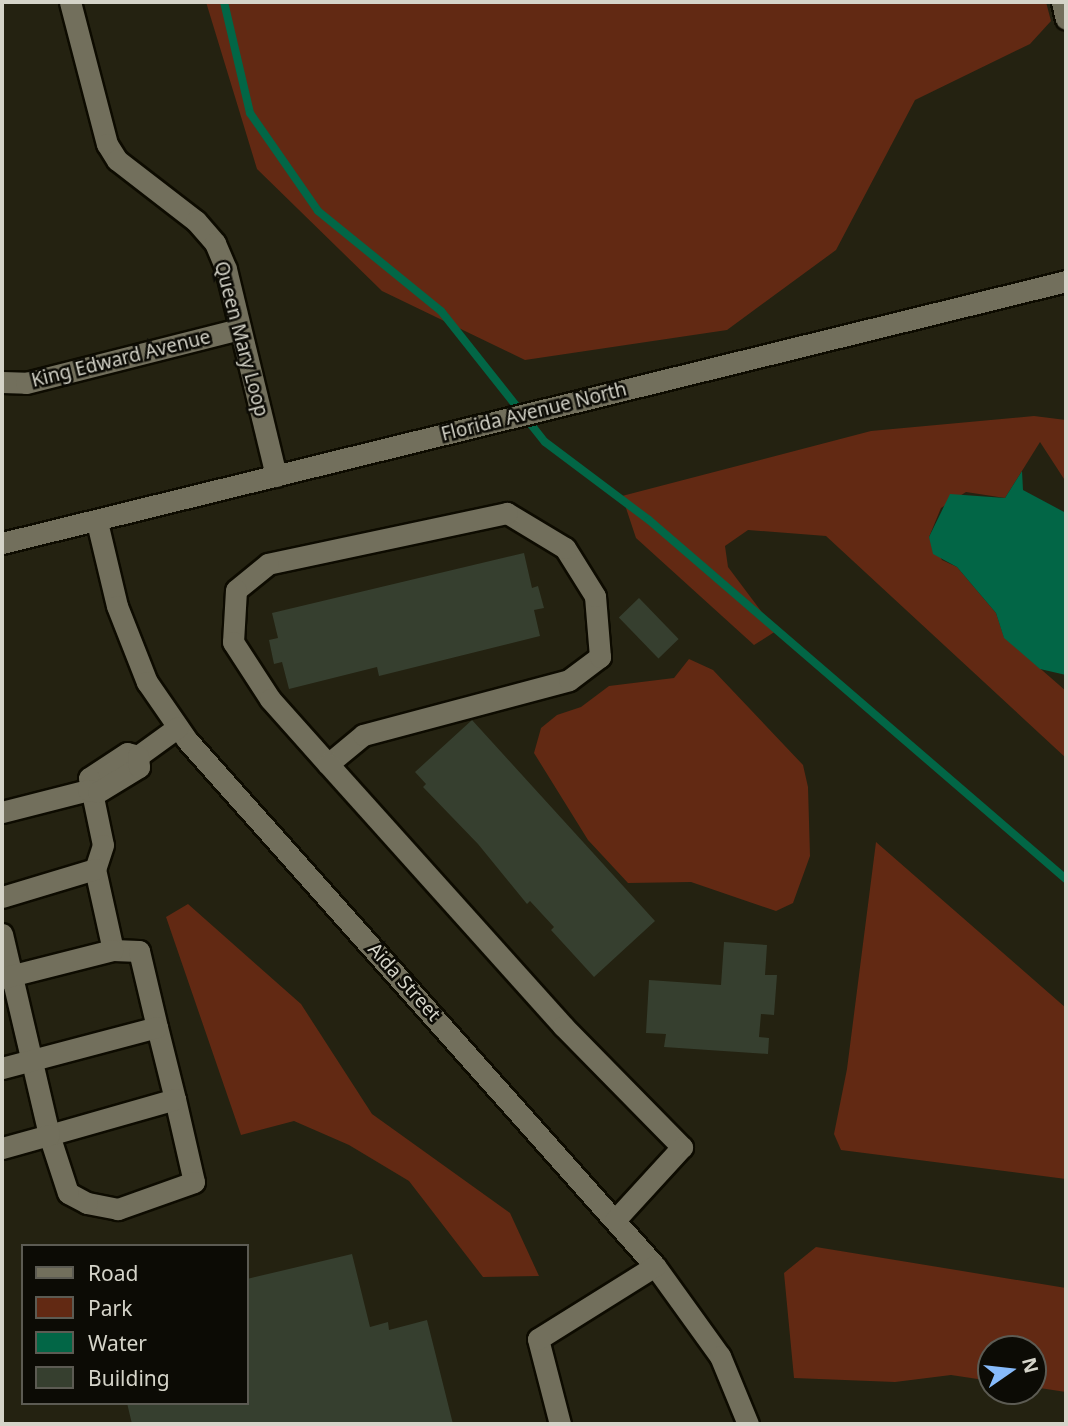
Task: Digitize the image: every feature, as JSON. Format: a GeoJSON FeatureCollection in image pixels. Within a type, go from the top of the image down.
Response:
{"type":"FeatureCollection","features":[{"type":"Feature","properties":{"kind":"street","name":"Queen Mary Loop"},"geometry":{"type":"LineString","coordinates":[[70,2],[107,144],[117,160],[196,221],[215,243],[240,329],[276,476]]}},
{"type":"Feature","properties":{"kind":"street"},"geometry":{"type":"LineString","coordinates":[[1062,2],[1066,19]]}},
{"type":"Feature","properties":{"kind":"street","name":"Florida Avenue North"},"geometry":{"type":"LineString","coordinates":[[2,543],[97,522],[1066,281]]}},
{"type":"Feature","properties":{"kind":"street","name":"King Edward Avenue"},"geometry":{"type":"LineString","coordinates":[[2,382],[26,383],[240,329]]}},
{"type":"Feature","properties":{"kind":"street"},"geometry":{"type":"LineString","coordinates":[[328,764],[363,734],[569,680],[600,657],[595,596],[565,548],[507,513],[268,564],[236,590],[233,642],[270,699],[328,764],[564,1026],[682,1147],[615,1220]]}},
{"type":"Feature","properties":{"kind":"street","name":"Aida Street"},"geometry":{"type":"LineString","coordinates":[[97,522],[117,606],[147,682],[178,727],[655,1266],[720,1356],[748,1424]]}},
{"type":"Feature","properties":{"kind":"street"},"geometry":{"type":"LineString","coordinates":[[113,950],[94,869],[103,845],[88,790],[89,778],[127,752],[138,756],[178,727]]}},
{"type":"Feature","properties":{"kind":"street"},"geometry":{"type":"LineString","coordinates":[[2,812],[88,790]]}},
{"type":"Feature","properties":{"kind":"street"},"geometry":{"type":"LineString","coordinates":[[2,897],[94,869]]}},
{"type":"Feature","properties":{"kind":"street"},"geometry":{"type":"LineString","coordinates":[[2,934],[7,976],[49,1135],[68,1193],[87,1203],[118,1209],[163,1197],[194,1182],[139,951],[113,950],[7,976]]}},
{"type":"Feature","properties":{"kind":"street"},"geometry":{"type":"LineString","coordinates":[[2,1068],[157,1027]]}},
{"type":"Feature","properties":{"kind":"street"},"geometry":{"type":"LineString","coordinates":[[2,1149],[175,1099]]}},
{"type":"Feature","properties":{"kind":"street"},"geometry":{"type":"LineString","coordinates":[[560,1424],[538,1339],[655,1266]]}},
{"type":"Feature","properties":{"kind":"green space"},"geometry":{"type":"Polygon","coordinates":[[[206,2],[1046,2],[1051,21],[1030,44],[915,100],[836,250],[727,330],[525,360],[382,291],[257,169],[206,2]]]}},
{"type":"Feature","properties":{"kind":"green space"},"geometry":{"type":"Polygon","coordinates":[[[1034,416],[1066,420],[1066,482],[1040,442],[1005,498],[966,492],[941,508],[929,537],[942,560],[957,567],[996,613],[1004,637],[1066,691],[1066,758],[826,536],[748,530],[725,546],[728,567],[776,631],[754,645],[636,538],[622,496],[871,431],[1034,416]]]}},
{"type":"Feature","properties":{"kind":"green space"},"geometry":{"type":"Polygon","coordinates":[[[689,659],[713,670],[803,765],[808,787],[810,856],[793,903],[776,911],[691,882],[628,883],[588,840],[534,753],[541,728],[557,715],[581,707],[609,686],[674,678],[689,659]]]}},
{"type":"Feature","properties":{"kind":"green space"},"geometry":{"type":"Polygon","coordinates":[[[876,842],[1066,1008],[1066,1179],[841,1150],[834,1134],[847,1069],[876,842]]]}},
{"type":"Feature","properties":{"kind":"green space"},"geometry":{"type":"Polygon","coordinates":[[[188,904],[301,1004],[372,1114],[510,1213],[539,1276],[483,1277],[409,1181],[349,1145],[294,1121],[241,1135],[166,917],[188,904]]]}},
{"type":"Feature","properties":{"kind":"green space"},"geometry":{"type":"Polygon","coordinates":[[[816,1247],[1066,1288],[1066,1392],[1047,1389],[1047,1335],[977,1335],[977,1379],[951,1375],[895,1382],[794,1378],[784,1273],[816,1247]]]}},
{"type":"Feature","properties":{"kind":"water"},"geometry":{"type":"Polygon","coordinates":[[[1022,471],[1023,490],[1066,513],[1066,675],[1040,669],[1004,638],[996,613],[957,567],[933,554],[929,537],[950,494],[1005,498],[1022,471]]]}},
{"type":"Feature","properties":{"kind":"building"},"geometry":{"type":"Polygon","coordinates":[[[524,553],[532,588],[538,586],[544,608],[534,610],[540,636],[379,676],[377,667],[289,689],[282,662],[274,664],[269,640],[278,638],[272,613],[524,553]]]}},
{"type":"Feature","properties":{"kind":"building"},"geometry":{"type":"Polygon","coordinates":[[[639,598],[679,639],[658,658],[619,617],[639,598]]]}},
{"type":"Feature","properties":{"kind":"building"},"geometry":{"type":"Polygon","coordinates":[[[472,720],[655,921],[594,977],[551,930],[554,927],[530,901],[527,904],[478,844],[423,787],[426,784],[415,772],[472,720]]]}},
{"type":"Feature","properties":{"kind":"building"},"geometry":{"type":"Polygon","coordinates":[[[724,942],[767,945],[765,975],[777,975],[774,1015],[761,1014],[759,1037],[769,1038],[768,1054],[664,1047],[666,1034],[646,1033],[649,980],[721,985],[724,942]]]}},
{"type":"Feature","properties":{"kind":"building"},"geometry":{"type":"Polygon","coordinates":[[[352,1254],[370,1327],[388,1322],[389,1330],[427,1320],[453,1424],[132,1424],[127,1405],[248,1405],[248,1279],[352,1254]]]}},
{"type":"Feature","properties":{"kind":"waterway"},"geometry":{"type":"LineString","coordinates":[[224,2],[250,113],[318,211],[441,311],[545,442],[649,520],[1066,879]]}}]}
